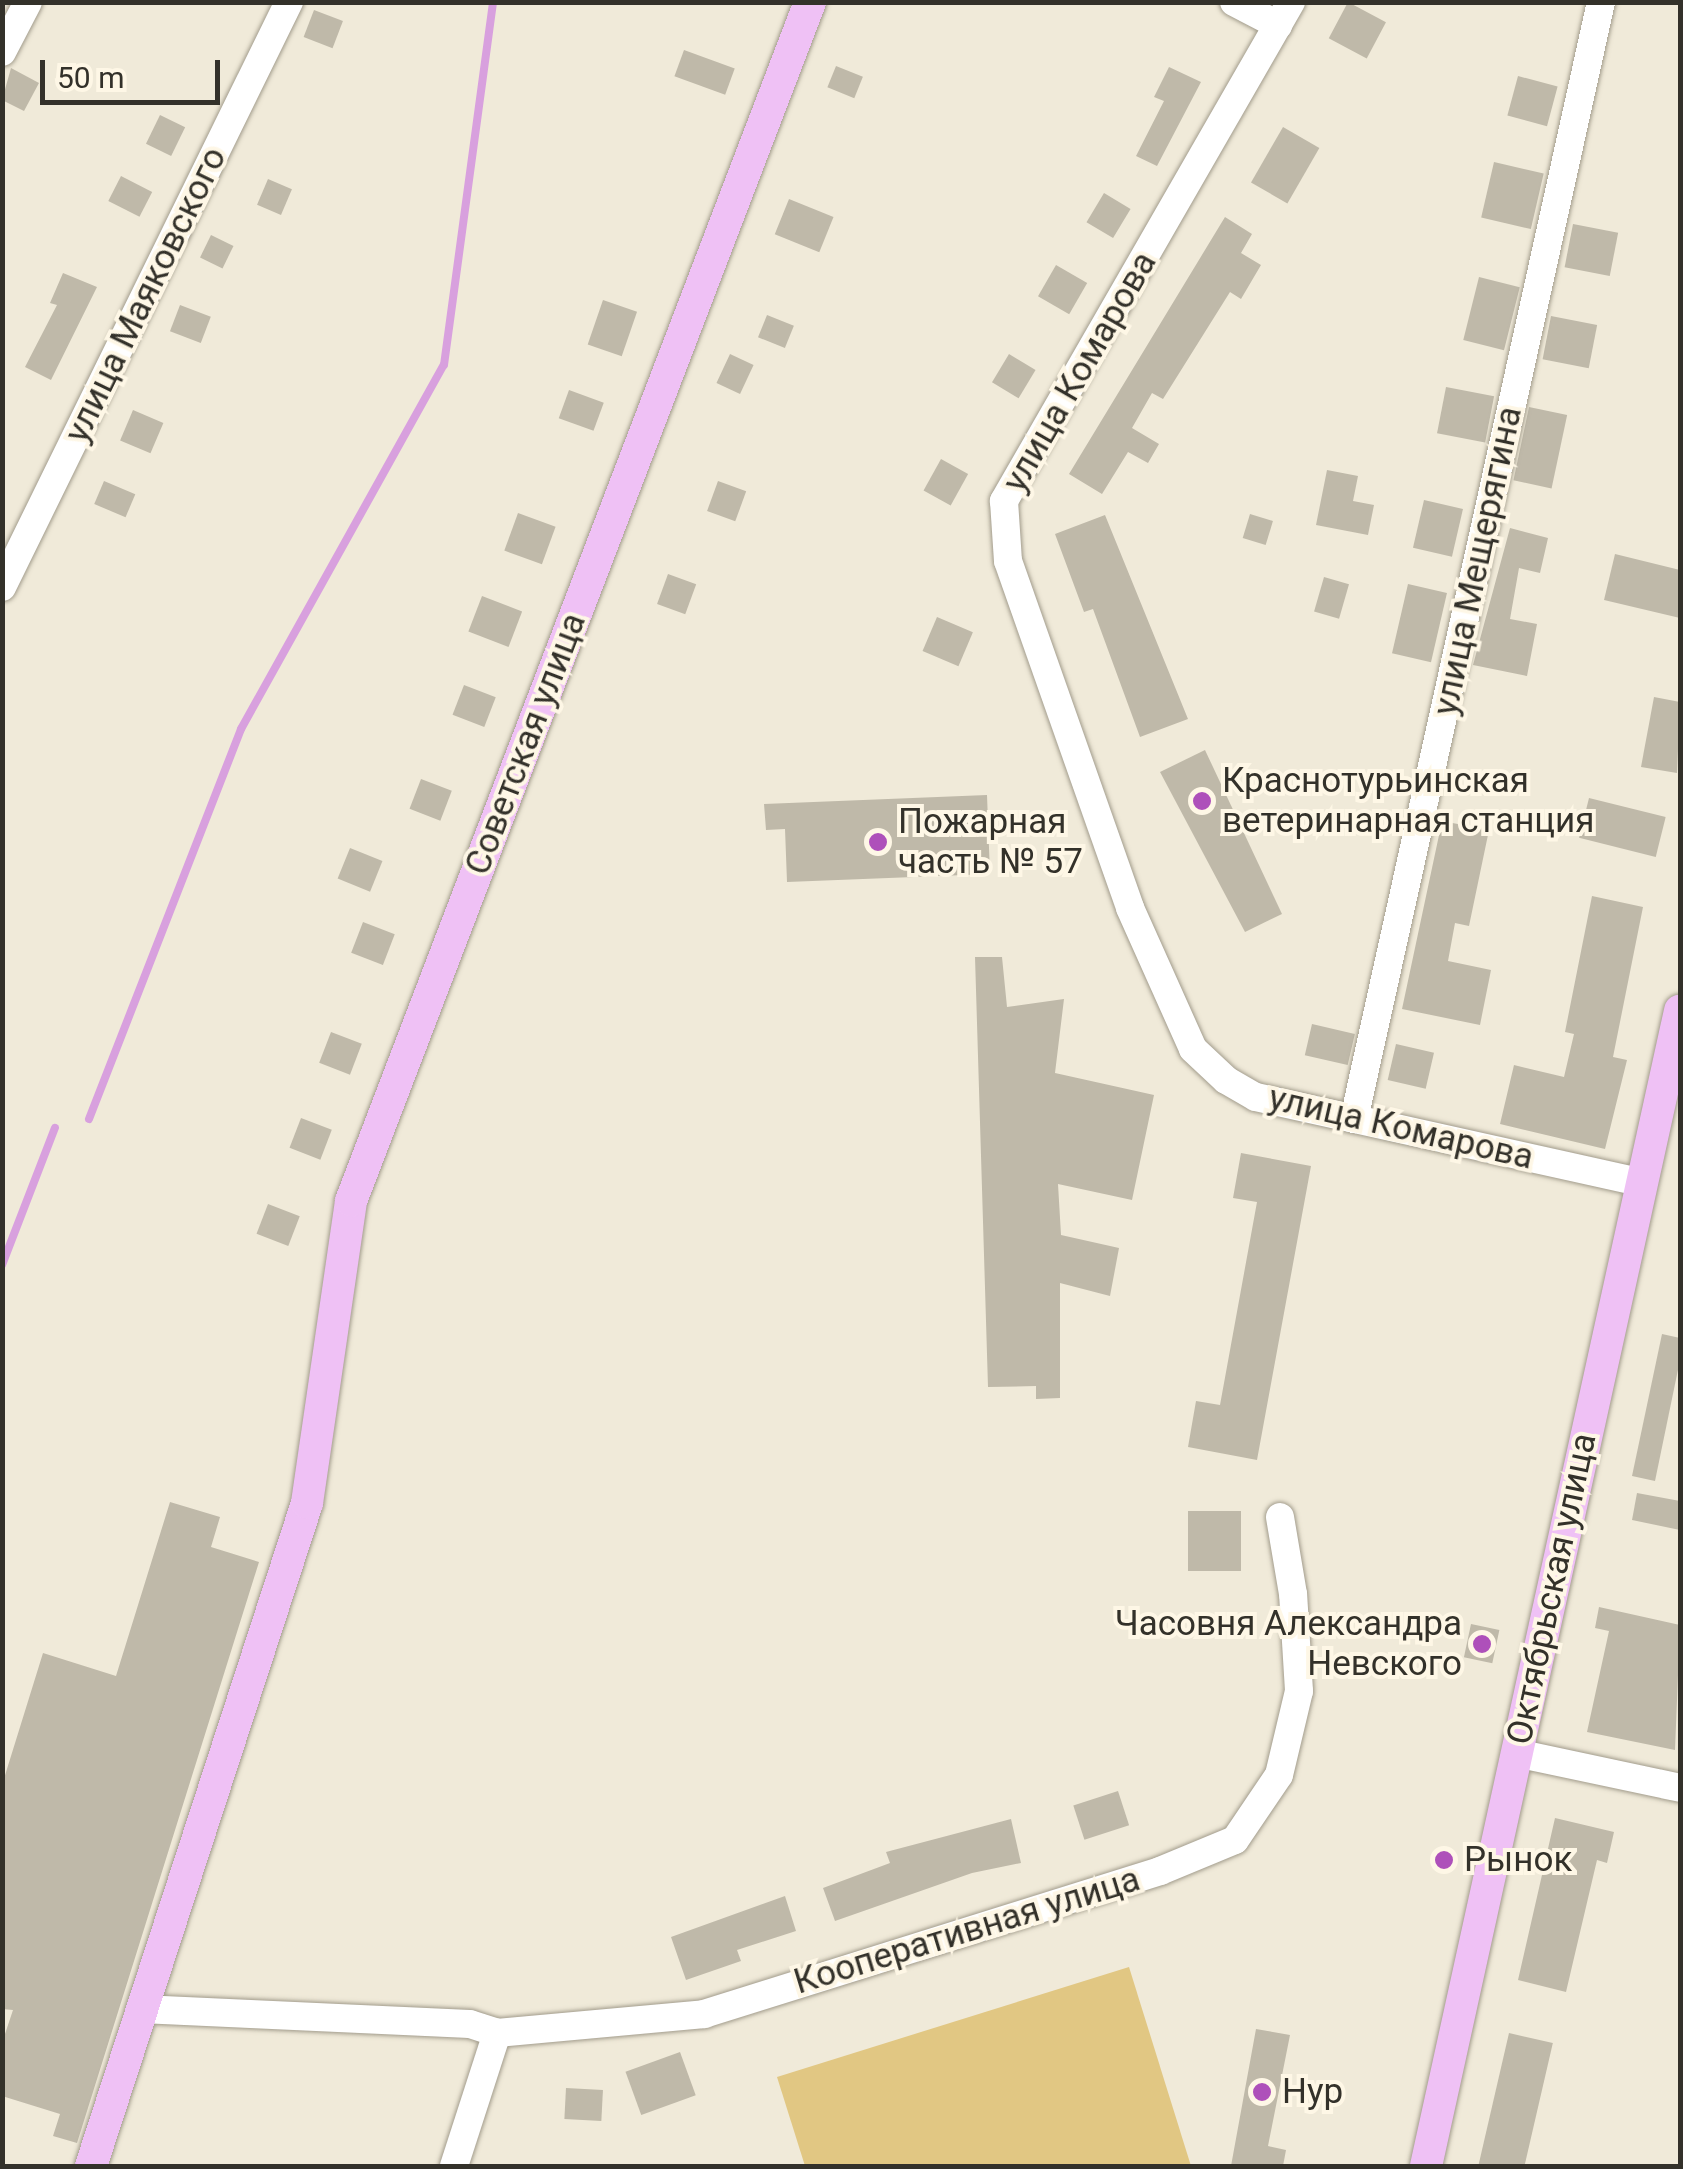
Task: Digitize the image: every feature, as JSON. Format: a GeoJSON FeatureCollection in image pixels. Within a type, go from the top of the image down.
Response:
{"type":"FeatureCollection","features":[{"type":"Feature","properties":{"kind":"main road","name":"Советская улица"},"geometry":{"type":"LineString","coordinates":[[90,2166],[307,1503],[352,1200],[810,2]]}},
{"type":"Feature","properties":{"kind":"main road","name":"Октябрьская улица"},"geometry":{"type":"LineString","coordinates":[[1426,2166],[1680,1011]]}},
{"type":"Feature","properties":{"kind":"street"},"geometry":{"type":"LineString","coordinates":[[2,52],[28,2]]}},
{"type":"Feature","properties":{"kind":"street","name":"улица Маяковского"},"geometry":{"type":"LineString","coordinates":[[2,587],[289,2]]}},
{"type":"Feature","properties":{"kind":"street"},"geometry":{"type":"LineString","coordinates":[[1234,2],[1284,14]]}},
{"type":"Feature","properties":{"kind":"street","name":"улица Мещерягина"},"geometry":{"type":"LineString","coordinates":[[1354,1118],[1601,2]]}},
{"type":"Feature","properties":{"kind":"street","name":"улица Комарова"},"geometry":{"type":"LineString","coordinates":[[1284,14],[1004,502],[1008,561],[1124,891],[1193,1050],[1226,1080],[1256,1096],[1640,1182]]}},
{"type":"Feature","properties":{"kind":"street","name":"Кооперативная улица"},"geometry":{"type":"LineString","coordinates":[[142,2008],[470,2024],[497,2032],[704,2014],[1160,1871],[1235,1840],[1279,1775],[1298,1691],[1293,1594],[1280,1517]]}},
{"type":"Feature","properties":{"kind":"street"},"geometry":{"type":"LineString","coordinates":[[1516,1753],[1680,1788]]}},
{"type":"Feature","properties":{"kind":"street"},"geometry":{"type":"LineString","coordinates":[[454,2166],[497,2032]]}},
{"type":"Feature","properties":{"kind":"shaded area"},"geometry":{"type":"Polygon","coordinates":[[[1129,1967],[1191,2166],[805,2166],[777,2077],[1129,1967]]]}},
{"type":"Feature","properties":{"kind":"building"},"geometry":{"type":"Polygon","coordinates":[[[1348,2],[1386,22],[1367,58],[1329,38],[1348,2]]]}},
{"type":"Feature","properties":{"kind":"building"},"geometry":{"type":"Polygon","coordinates":[[[314,10],[343,21],[333,48],[304,37],[314,10]]]}},
{"type":"Feature","properties":{"kind":"building"},"geometry":{"type":"Polygon","coordinates":[[[684,50],[735,68],[725,95],[674,76],[684,50]]]}},
{"type":"Feature","properties":{"kind":"building"},"geometry":{"type":"Polygon","coordinates":[[[836,66],[863,77],[854,98],[827,87],[836,66]]]}},
{"type":"Feature","properties":{"kind":"building"},"geometry":{"type":"Polygon","coordinates":[[[1169,67],[1201,82],[1157,166],[1136,156],[1164,101],[1154,97],[1169,67]]]}},
{"type":"Feature","properties":{"kind":"building"},"geometry":{"type":"Polygon","coordinates":[[[11,68],[39,83],[24,111],[2,100],[11,68]]]}},
{"type":"Feature","properties":{"kind":"building"},"geometry":{"type":"Polygon","coordinates":[[[1518,76],[1558,87],[1547,126],[1507,116],[1518,76]]]}},
{"type":"Feature","properties":{"kind":"building"},"geometry":{"type":"Polygon","coordinates":[[[160,115],[185,127],[171,156],[146,144],[160,115]]]}},
{"type":"Feature","properties":{"kind":"building"},"geometry":{"type":"Polygon","coordinates":[[[1283,127],[1319,148],[1287,203],[1251,182],[1283,127]]]}},
{"type":"Feature","properties":{"kind":"building"},"geometry":{"type":"Polygon","coordinates":[[[1494,162],[1544,173],[1531,229],[1481,218],[1494,162]]]}},
{"type":"Feature","properties":{"kind":"building"},"geometry":{"type":"Polygon","coordinates":[[[121,176],[152,192],[139,217],[108,201],[121,176]]]}},
{"type":"Feature","properties":{"kind":"building"},"geometry":{"type":"Polygon","coordinates":[[[268,179],[292,189],[281,215],[257,205],[268,179]]]}},
{"type":"Feature","properties":{"kind":"building"},"geometry":{"type":"Polygon","coordinates":[[[1104,193],[1131,209],[1113,238],[1086,222],[1104,193]]]}},
{"type":"Feature","properties":{"kind":"building"},"geometry":{"type":"Polygon","coordinates":[[[789,199],[834,217],[819,252],[775,234],[789,199]]]}},
{"type":"Feature","properties":{"kind":"building"},"geometry":{"type":"Polygon","coordinates":[[[1225,217],[1252,234],[1241,253],[1261,265],[1241,299],[1230,292],[1163,399],[1152,393],[1132,428],[1159,444],[1148,463],[1128,452],[1102,494],[1069,474],[1225,217]]]}},
{"type":"Feature","properties":{"kind":"building"},"geometry":{"type":"Polygon","coordinates":[[[1573,224],[1618,233],[1610,276],[1565,267],[1573,224]]]}},
{"type":"Feature","properties":{"kind":"building"},"geometry":{"type":"Polygon","coordinates":[[[211,235],[233,246],[223,268],[200,257],[211,235]]]}},
{"type":"Feature","properties":{"kind":"building"},"geometry":{"type":"Polygon","coordinates":[[[1056,265],[1087,283],[1069,314],[1038,296],[1056,265]]]}},
{"type":"Feature","properties":{"kind":"building"},"geometry":{"type":"Polygon","coordinates":[[[63,273],[97,287],[51,380],[25,367],[57,305],[50,303],[63,273]]]}},
{"type":"Feature","properties":{"kind":"building"},"geometry":{"type":"Polygon","coordinates":[[[1479,277],[1520,287],[1504,350],[1463,340],[1479,277]]]}},
{"type":"Feature","properties":{"kind":"building"},"geometry":{"type":"Polygon","coordinates":[[[603,300],[637,312],[622,356],[588,344],[603,300]]]}},
{"type":"Feature","properties":{"kind":"building"},"geometry":{"type":"Polygon","coordinates":[[[180,305],[211,317],[201,343],[170,331],[180,305]]]}},
{"type":"Feature","properties":{"kind":"building"},"geometry":{"type":"Polygon","coordinates":[[[767,315],[794,326],[785,348],[758,337],[767,315]]]}},
{"type":"Feature","properties":{"kind":"building"},"geometry":{"type":"Polygon","coordinates":[[[1551,316],[1597,325],[1589,368],[1543,359],[1551,316]]]}},
{"type":"Feature","properties":{"kind":"building"},"geometry":{"type":"Polygon","coordinates":[[[730,354],[754,365],[740,394],[716,383],[730,354]]]}},
{"type":"Feature","properties":{"kind":"building"},"geometry":{"type":"Polygon","coordinates":[[[1009,354],[1036,370],[1019,398],[992,382],[1009,354]]]}},
{"type":"Feature","properties":{"kind":"building"},"geometry":{"type":"Polygon","coordinates":[[[1446,387],[1494,396],[1485,442],[1437,433],[1446,387]]]}},
{"type":"Feature","properties":{"kind":"building"},"geometry":{"type":"Polygon","coordinates":[[[569,390],[604,403],[594,431],[559,418],[569,390]]]}},
{"type":"Feature","properties":{"kind":"building"},"geometry":{"type":"Polygon","coordinates":[[[1529,407],[1567,415],[1552,488],[1513,480],[1529,407]]]}},
{"type":"Feature","properties":{"kind":"building"},"geometry":{"type":"Polygon","coordinates":[[[133,410],[163,423],[150,453],[120,440],[133,410]]]}},
{"type":"Feature","properties":{"kind":"building"},"geometry":{"type":"Polygon","coordinates":[[[941,459],[968,474],[951,506],[924,490],[941,459]]]}},
{"type":"Feature","properties":{"kind":"building"},"geometry":{"type":"Polygon","coordinates":[[[1327,470],[1358,476],[1353,501],[1374,505],[1368,535],[1316,525],[1327,470]]]}},
{"type":"Feature","properties":{"kind":"building"},"geometry":{"type":"Polygon","coordinates":[[[104,481],[135,494],[126,517],[94,504],[104,481]]]}},
{"type":"Feature","properties":{"kind":"building"},"geometry":{"type":"Polygon","coordinates":[[[718,481],[746,491],[735,521],[707,511],[718,481]]]}},
{"type":"Feature","properties":{"kind":"building"},"geometry":{"type":"Polygon","coordinates":[[[1424,500],[1463,509],[1452,557],[1413,548],[1424,500]]]}},
{"type":"Feature","properties":{"kind":"building"},"geometry":{"type":"Polygon","coordinates":[[[518,513],[556,527],[542,564],[504,551],[518,513]]]}},
{"type":"Feature","properties":{"kind":"building"},"geometry":{"type":"Polygon","coordinates":[[[1250,514],[1273,521],[1266,545],[1243,538],[1250,514]]]}},
{"type":"Feature","properties":{"kind":"building"},"geometry":{"type":"Polygon","coordinates":[[[1105,515],[1188,719],[1140,737],[1093,609],[1084,612],[1055,534],[1105,515]]]}},
{"type":"Feature","properties":{"kind":"building"},"geometry":{"type":"Polygon","coordinates":[[[1510,528],[1548,538],[1540,573],[1519,568],[1510,619],[1537,624],[1527,676],[1473,665],[1510,528]]]}},
{"type":"Feature","properties":{"kind":"building"},"geometry":{"type":"Polygon","coordinates":[[[1615,554],[1680,570],[1680,618],[1604,600],[1615,554]]]}},
{"type":"Feature","properties":{"kind":"building"},"geometry":{"type":"Polygon","coordinates":[[[668,574],[696,584],[685,614],[657,604],[668,574]]]}},
{"type":"Feature","properties":{"kind":"building"},"geometry":{"type":"Polygon","coordinates":[[[1324,577],[1349,584],[1339,619],[1314,612],[1324,577]]]}},
{"type":"Feature","properties":{"kind":"building"},"geometry":{"type":"Polygon","coordinates":[[[1408,584],[1447,593],[1431,662],[1392,653],[1408,584]]]}},
{"type":"Feature","properties":{"kind":"building"},"geometry":{"type":"Polygon","coordinates":[[[482,596],[522,611],[509,647],[468,631],[482,596]]]}},
{"type":"Feature","properties":{"kind":"building"},"geometry":{"type":"Polygon","coordinates":[[[937,617],[973,632],[958,666],[923,651],[937,617]]]}},
{"type":"Feature","properties":{"kind":"building"},"geometry":{"type":"Polygon","coordinates":[[[464,685],[496,697],[484,727],[453,715],[464,685]]]}},
{"type":"Feature","properties":{"kind":"building"},"geometry":{"type":"Polygon","coordinates":[[[1654,697],[1680,702],[1677,773],[1641,767],[1654,697]]]}},
{"type":"Feature","properties":{"kind":"building"},"geometry":{"type":"Polygon","coordinates":[[[1205,750],[1282,914],[1245,932],[1160,772],[1205,750]]]}},
{"type":"Feature","properties":{"kind":"building"},"geometry":{"type":"Polygon","coordinates":[[[421,779],[452,791],[440,821],[410,809],[421,779]]]}},
{"type":"Feature","properties":{"kind":"building"},"geometry":{"type":"Polygon","coordinates":[[[987,795],[990,874],[787,882],[785,829],[766,830],[764,804],[987,795]]]}},
{"type":"Feature","properties":{"kind":"building"},"geometry":{"type":"Polygon","coordinates":[[[1589,798],[1666,817],[1656,857],[1579,838],[1589,798]]]}},
{"type":"Feature","properties":{"kind":"building"},"geometry":{"type":"Polygon","coordinates":[[[1442,821],[1489,830],[1469,926],[1455,923],[1448,961],[1491,970],[1480,1025],[1402,1009],[1442,821]]]}},
{"type":"Feature","properties":{"kind":"building"},"geometry":{"type":"Polygon","coordinates":[[[350,848],[382,861],[370,892],[338,879],[350,848]]]}},
{"type":"Feature","properties":{"kind":"building"},"geometry":{"type":"Polygon","coordinates":[[[1592,896],[1643,907],[1613,1057],[1627,1060],[1605,1149],[1500,1124],[1514,1065],[1564,1077],[1574,1034],[1565,1032],[1592,896]]]}},
{"type":"Feature","properties":{"kind":"building"},"geometry":{"type":"Polygon","coordinates":[[[363,922],[395,934],[383,965],[351,953],[363,922]]]}},
{"type":"Feature","properties":{"kind":"building"},"geometry":{"type":"Polygon","coordinates":[[[975,957],[1002,957],[1007,1007],[1064,999],[1055,1073],[1154,1095],[1132,1200],[1058,1184],[1061,1235],[1119,1248],[1110,1296],[1060,1283],[1060,1398],[1036,1399],[1036,1386],[988,1387],[975,957]]]}},
{"type":"Feature","properties":{"kind":"building"},"geometry":{"type":"Polygon","coordinates":[[[1312,1024],[1355,1034],[1348,1065],[1305,1055],[1312,1024]]]}},
{"type":"Feature","properties":{"kind":"building"},"geometry":{"type":"Polygon","coordinates":[[[331,1032],[362,1044],[350,1075],[319,1063],[331,1032]]]}},
{"type":"Feature","properties":{"kind":"building"},"geometry":{"type":"Polygon","coordinates":[[[1396,1044],[1434,1053],[1426,1089],[1388,1080],[1396,1044]]]}},
{"type":"Feature","properties":{"kind":"building"},"geometry":{"type":"Polygon","coordinates":[[[301,1118],[332,1130],[320,1160],[290,1148],[301,1118]]]}},
{"type":"Feature","properties":{"kind":"building"},"geometry":{"type":"Polygon","coordinates":[[[1241,1153],[1311,1166],[1257,1460],[1188,1447],[1196,1401],[1220,1405],[1257,1202],[1233,1198],[1241,1153]]]}},
{"type":"Feature","properties":{"kind":"building"},"geometry":{"type":"Polygon","coordinates":[[[268,1204],[300,1216],[288,1246],[257,1234],[268,1204]]]}},
{"type":"Feature","properties":{"kind":"building"},"geometry":{"type":"Polygon","coordinates":[[[1662,1334],[1680,1338],[1680,1360],[1655,1481],[1632,1476],[1662,1334]]]}},
{"type":"Feature","properties":{"kind":"building"},"geometry":{"type":"Polygon","coordinates":[[[1637,1493],[1680,1501],[1680,1530],[1632,1520],[1637,1493]]]}},
{"type":"Feature","properties":{"kind":"building"},"geometry":{"type":"Polygon","coordinates":[[[170,1502],[220,1517],[211,1547],[259,1562],[77,2143],[53,2136],[60,2114],[2,2096],[2,2043],[13,2010],[2,2009],[2,1785],[43,1653],[116,1676],[170,1502]]]}},
{"type":"Feature","properties":{"kind":"building"},"geometry":{"type":"Polygon","coordinates":[[[1188,1511],[1241,1511],[1241,1571],[1188,1571],[1188,1511]]]}},
{"type":"Feature","properties":{"kind":"building"},"geometry":{"type":"Polygon","coordinates":[[[1599,1607],[1680,1625],[1675,1750],[1587,1732],[1609,1631],[1595,1628],[1599,1607]]]}},
{"type":"Feature","properties":{"kind":"building","name":"Часовня Александра Невского"},"geometry":{"type":"Polygon","coordinates":[[[1471,1624],[1499,1630],[1492,1663],[1464,1657],[1471,1624]]]}},
{"type":"Feature","properties":{"kind":"building"},"geometry":{"type":"Polygon","coordinates":[[[1118,1791],[1129,1825],[1084,1840],[1073,1806],[1118,1791]]]}},
{"type":"Feature","properties":{"kind":"building"},"geometry":{"type":"Polygon","coordinates":[[[1555,1818],[1614,1832],[1607,1863],[1597,1860],[1566,1992],[1518,1980],[1555,1818]]]}},
{"type":"Feature","properties":{"kind":"building"},"geometry":{"type":"Polygon","coordinates":[[[1011,1819],[1021,1863],[972,1873],[835,1921],[823,1888],[890,1863],[886,1852],[1011,1819]]]}},
{"type":"Feature","properties":{"kind":"building"},"geometry":{"type":"Polygon","coordinates":[[[785,1896],[796,1931],[737,1950],[741,1961],[686,1980],[671,1937],[785,1896]]]}},
{"type":"Feature","properties":{"kind":"building"},"geometry":{"type":"Polygon","coordinates":[[[1256,2029],[1290,2035],[1268,2146],[1286,2150],[1283,2166],[1231,2166],[1256,2029]]]}},
{"type":"Feature","properties":{"kind":"building"},"geometry":{"type":"Polygon","coordinates":[[[1509,2033],[1553,2043],[1524,2166],[1478,2166],[1509,2033]]]}},
{"type":"Feature","properties":{"kind":"building"},"geometry":{"type":"Polygon","coordinates":[[[680,2052],[696,2095],[641,2115],[625,2072],[680,2052]]]}},
{"type":"Feature","properties":{"kind":"building"},"geometry":{"type":"Polygon","coordinates":[[[566,2088],[603,2090],[601,2121],[564,2119],[566,2088]]]}},
{"type":"Feature","properties":{"kind":"waterway"},"geometry":{"type":"LineString","coordinates":[[89,1119],[241,729],[444,365],[493,2]]}},
{"type":"Feature","properties":{"kind":"waterway"},"geometry":{"type":"LineString","coordinates":[[2,1265],[55,1128]]}},
{"type":"Feature","properties":{"kind":"place","name":"Краснотурьинская ветеринарная станция"},"geometry":{"type":"Point","coordinates":[1202,801]}},
{"type":"Feature","properties":{"kind":"place","name":"Пожарная часть № 57"},"geometry":{"type":"Point","coordinates":[878,842]}},
{"type":"Feature","properties":{"kind":"place","name":"Часовня Александра Невского"},"geometry":{"type":"Point","coordinates":[1482,1644]}},
{"type":"Feature","properties":{"kind":"place","name":"Рынок"},"geometry":{"type":"Point","coordinates":[1444,1860]}},
{"type":"Feature","properties":{"kind":"place","name":"Нур"},"geometry":{"type":"Point","coordinates":[1262,2092]}}]}
